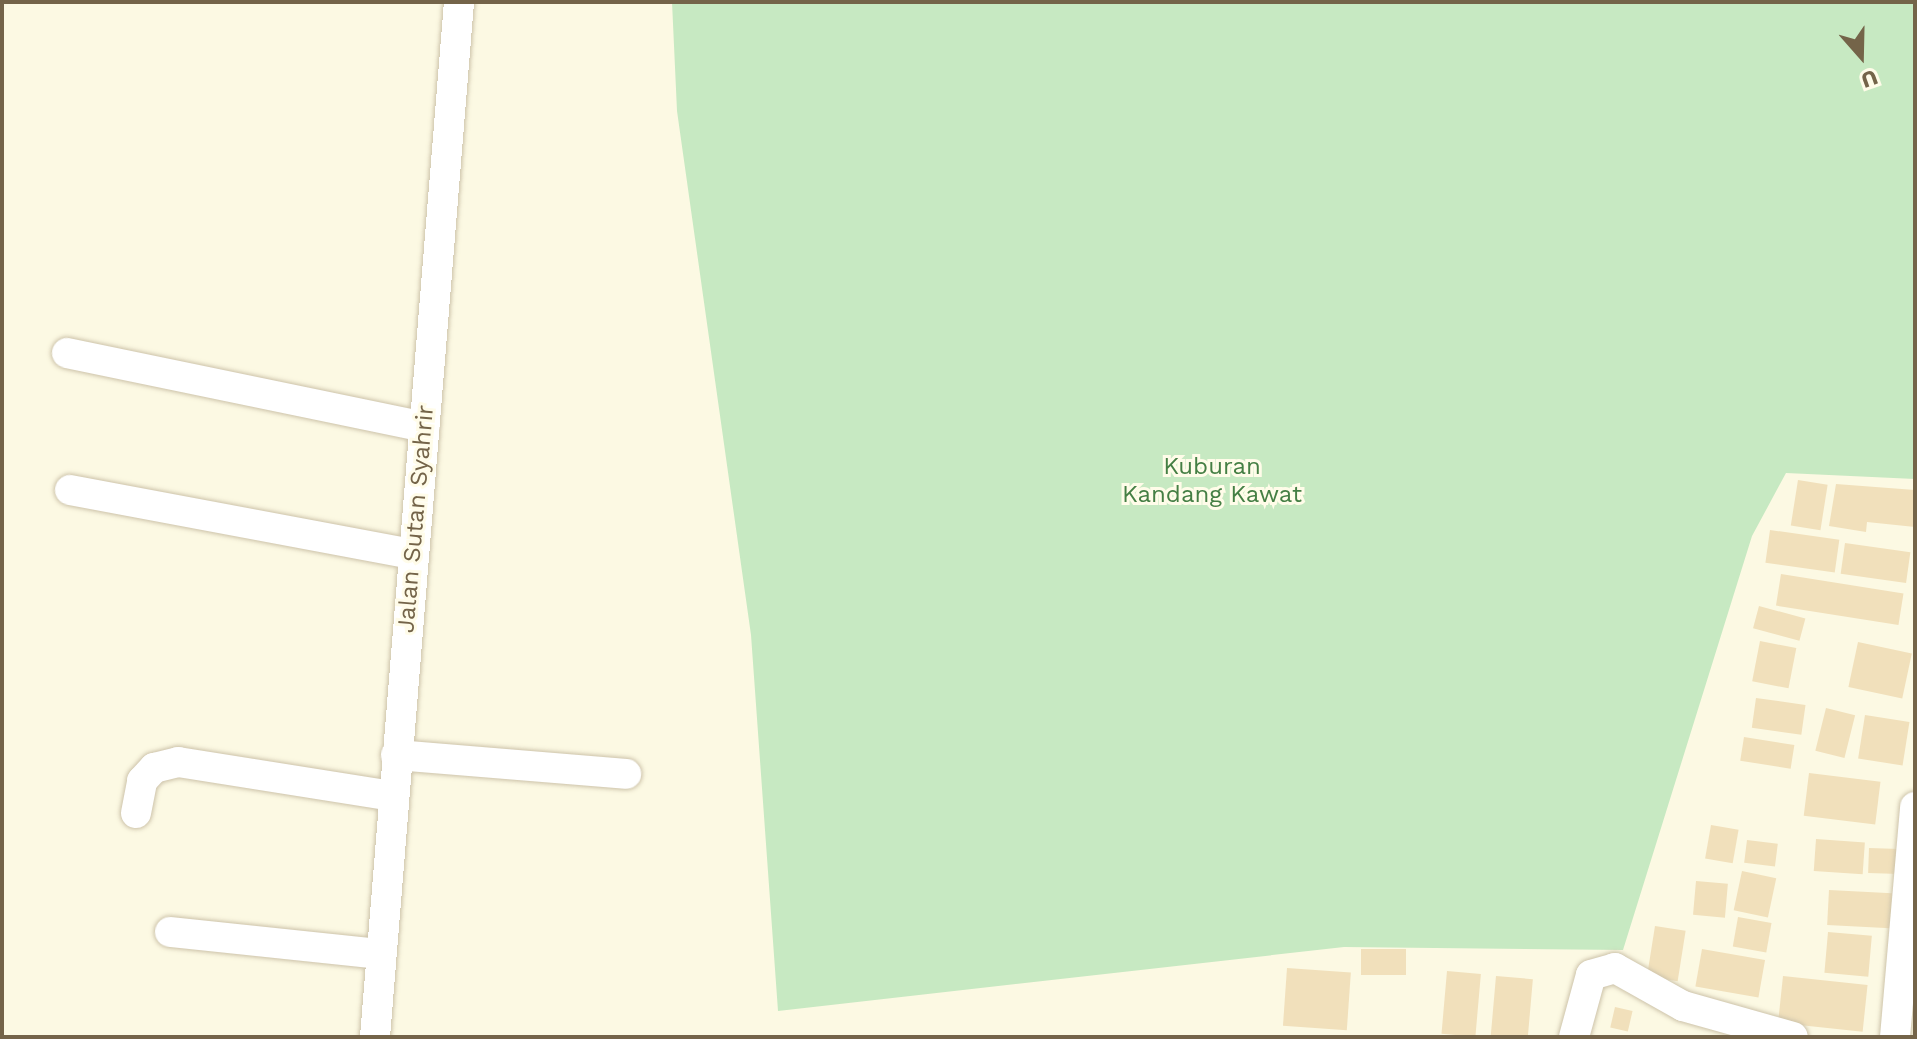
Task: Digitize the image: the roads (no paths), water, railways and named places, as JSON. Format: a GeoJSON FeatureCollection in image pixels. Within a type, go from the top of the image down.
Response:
{"type":"FeatureCollection","features":[{"type":"Feature","properties":{"kind":"street","name":"Jalan Sutan Syahrir"},"geometry":{"type":"LineString","coordinates":[[375,1037],[378,954],[459,2]]}},
{"type":"Feature","properties":{"kind":"street"},"geometry":{"type":"LineString","coordinates":[[67,353],[424,427]]}},
{"type":"Feature","properties":{"kind":"street"},"geometry":{"type":"LineString","coordinates":[[70,490],[413,554]]}},
{"type":"Feature","properties":{"kind":"street"},"geometry":{"type":"LineString","coordinates":[[396,755],[626,774]]}},
{"type":"Feature","properties":{"kind":"street"},"geometry":{"type":"LineString","coordinates":[[136,813],[142,781],[154,768],[178,762],[392,796]]}},
{"type":"Feature","properties":{"kind":"street"},"geometry":{"type":"LineString","coordinates":[[1895,1037],[1915,807]]}},
{"type":"Feature","properties":{"kind":"street"},"geometry":{"type":"LineString","coordinates":[[170,932],[378,954]]}},
{"type":"Feature","properties":{"kind":"street"},"geometry":{"type":"LineString","coordinates":[[1574,1037],[1586,984],[1607,968],[1624,971],[1683,1006],[1793,1037]]}},
{"type":"Feature","properties":{"kind":"park label","name":"Kuburan Kandang Kawat"},"geometry":{"type":"Point","coordinates":[1212,481]}}]}
